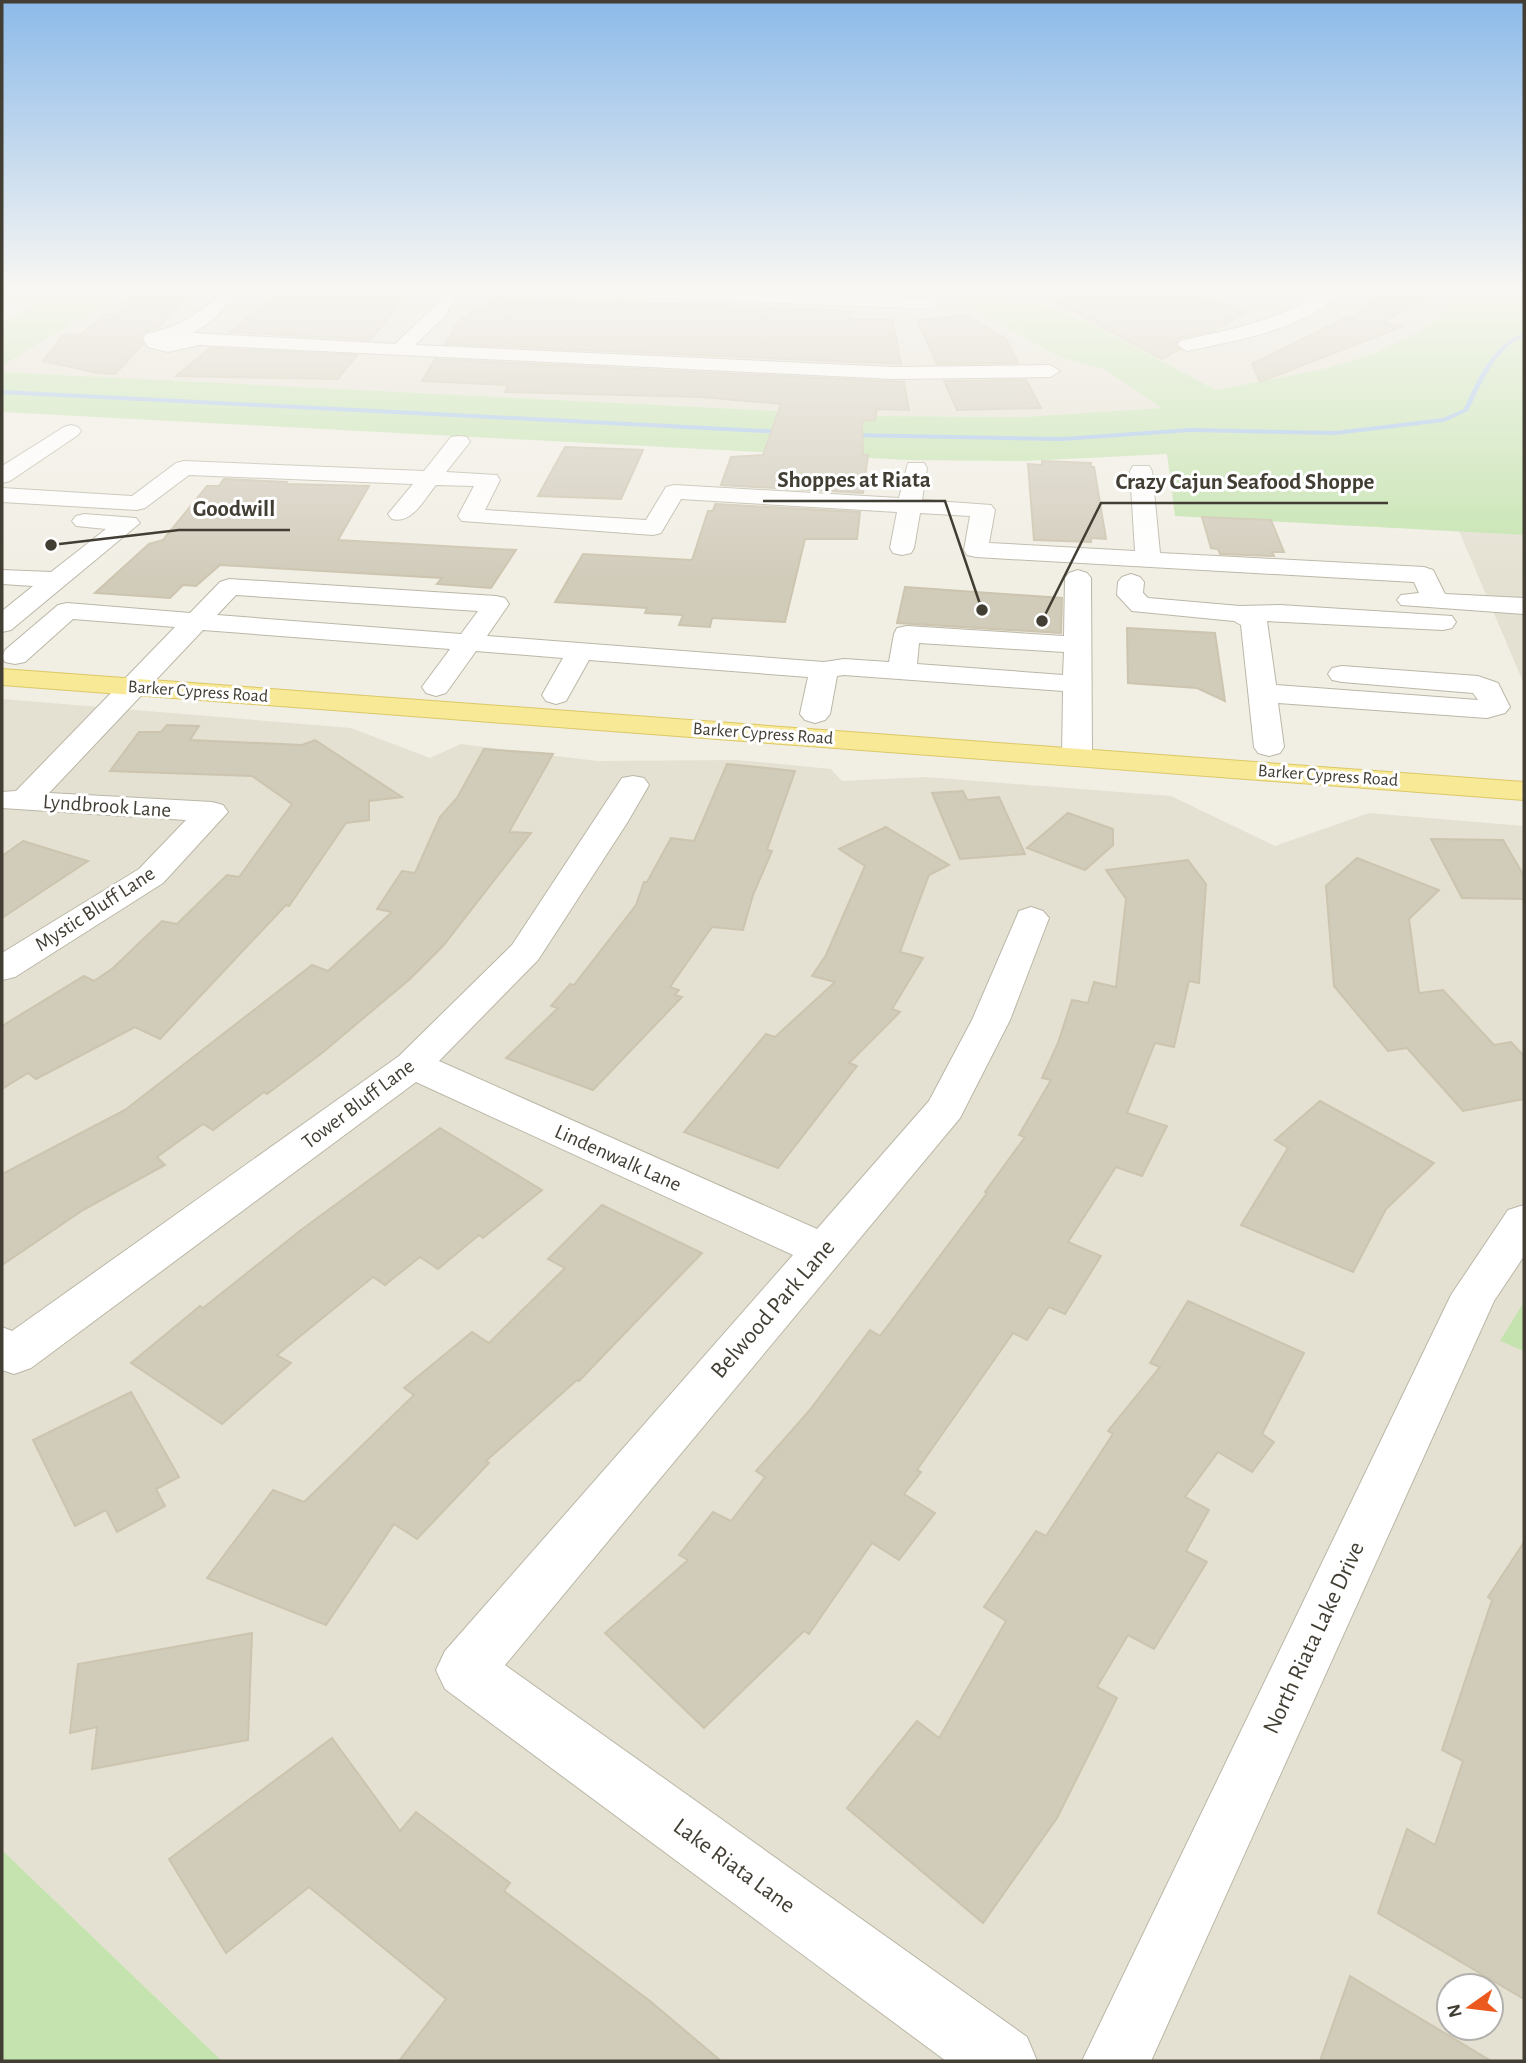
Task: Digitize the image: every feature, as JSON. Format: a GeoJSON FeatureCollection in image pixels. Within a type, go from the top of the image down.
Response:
{"type":"FeatureCollection","features":[{"type":"Feature","properties":{"kind":"main road","name":"Barker Cypress Road"},"geometry":{"type":"LineString","coordinates":[[6,663],[156,666],[436,687],[547,706],[1077,745],[1269,747],[1524,764]]}},
{"type":"Feature","properties":{"kind":"main road","name":"Barker Cypress Road"},"geometry":{"type":"LineString","coordinates":[[6,663],[135,687],[547,706],[815,714],[1077,745],[1524,790]]}},
{"type":"Feature","properties":{"kind":"street"},"geometry":{"type":"LineString","coordinates":[[2,476],[71,431]]}},
{"type":"Feature","properties":{"kind":"street"},"geometry":{"type":"LineString","coordinates":[[400,514],[459,442]]}},
{"type":"Feature","properties":{"kind":"street"},"geometry":{"type":"LineString","coordinates":[[2,495],[137,503],[213,446]]}},
{"type":"Feature","properties":{"kind":"street"},"geometry":{"type":"LineString","coordinates":[[184,468],[489,480],[470,516],[653,528],[674,492],[983,510],[976,550],[1424,575],[1436,602]]}},
{"type":"Feature","properties":{"kind":"street"},"geometry":{"type":"LineString","coordinates":[[902,548],[916,468]]}},
{"type":"Feature","properties":{"kind":"street"},"geometry":{"type":"LineString","coordinates":[[1141,471],[1148,559]]}},
{"type":"Feature","properties":{"kind":"street"},"geometry":{"type":"LineString","coordinates":[[2,516],[128,523],[57,580],[8,614]]}},
{"type":"Feature","properties":{"kind":"street"},"geometry":{"type":"LineString","coordinates":[[982,573],[1524,606]]}},
{"type":"Feature","properties":{"kind":"street"},"geometry":{"type":"LineString","coordinates":[[2,577],[57,580]]}},
{"type":"Feature","properties":{"kind":"street"},"geometry":{"type":"LineString","coordinates":[[1077,745],[1078,579]]}},
{"type":"Feature","properties":{"kind":"street"},"geometry":{"type":"LineString","coordinates":[[1131,582],[1130,595],[1141,606],[1240,614],[1337,656]]}},
{"type":"Feature","properties":{"kind":"street"},"geometry":{"type":"LineString","coordinates":[[13,800],[135,687],[229,587],[496,604],[436,687]]}},
{"type":"Feature","properties":{"kind":"street"},"geometry":{"type":"LineString","coordinates":[[6,663],[66,611],[824,670],[844,667],[1077,684]]}},
{"type":"Feature","properties":{"kind":"street"},"geometry":{"type":"LineString","coordinates":[[1240,614],[1254,621],[1269,747]]}},
{"type":"Feature","properties":{"kind":"street"},"geometry":{"type":"LineString","coordinates":[[1263,693],[1337,656],[1476,624]]}},
{"type":"Feature","properties":{"kind":"street"},"geometry":{"type":"LineString","coordinates":[[902,671],[907,634],[1077,645]]}},
{"type":"Feature","properties":{"kind":"street"},"geometry":{"type":"LineString","coordinates":[[547,706],[581,650]]}},
{"type":"Feature","properties":{"kind":"street"},"geometry":{"type":"LineString","coordinates":[[815,714],[824,670]]}},
{"type":"Feature","properties":{"kind":"street","name":"Tower Bluff Lane"},"geometry":{"type":"LineString","coordinates":[[8,1351],[413,1065],[525,952],[611,823],[633,785]]}},
{"type":"Feature","properties":{"kind":"street","name":"Lyndbrook Lane"},"geometry":{"type":"LineString","coordinates":[[13,800],[212,812]]}},
{"type":"Feature","properties":{"kind":"street","name":"Mystic Bluff Lane"},"geometry":{"type":"LineString","coordinates":[[2,969],[151,876],[212,812]]}},
{"type":"Feature","properties":{"kind":"street","name":"Belwood Park Lane"},"geometry":{"type":"LineString","coordinates":[[465,1670],[946,1108],[991,1020],[1031,919]]}},
{"type":"Feature","properties":{"kind":"street","name":"Lindenwalk Lane"},"geometry":{"type":"LineString","coordinates":[[413,1065],[823,1251]]}},
{"type":"Feature","properties":{"kind":"street","name":"North Riata Lake Drive"},"geometry":{"type":"LineString","coordinates":[[1116,2061],[1475,1295],[1524,1221]]}},
{"type":"Feature","properties":{"kind":"street","name":"Lake Riata Lane"},"geometry":{"type":"LineString","coordinates":[[465,1670],[1003,2061]]}},
{"type":"Feature","properties":{"kind":"shaded area"},"geometry":{"type":"Polygon","coordinates":[[[305,387],[1132,387],[1163,408],[1023,417],[876,416],[305,387]]]}},
{"type":"Feature","properties":{"kind":"shaded area"},"geometry":{"type":"Polygon","coordinates":[[[1459,531],[1524,535],[1524,684],[1459,531]]]}},
{"type":"Feature","properties":{"kind":"shaded area"},"geometry":{"type":"Polygon","coordinates":[[[2,699],[351,728],[430,758],[461,744],[597,761],[738,760],[831,769],[842,781],[926,777],[1171,796],[1275,846],[1369,813],[1524,826],[1524,2061],[222,2061],[2,1850],[2,699]]]}},
{"type":"Feature","properties":{"kind":"green space"},"geometry":{"type":"Polygon","coordinates":[[[2,387],[305,387],[876,416],[1023,417],[1162,408],[1131,387],[1211,387],[1216,390],[1230,387],[1524,387],[1524,535],[1175,516],[1167,454],[1026,461],[908,460],[2,412],[2,387]]]}},
{"type":"Feature","properties":{"kind":"green space"},"geometry":{"type":"Polygon","coordinates":[[[1524,1302],[1524,1351],[1500,1341],[1524,1302]]]}},
{"type":"Feature","properties":{"kind":"green space"},"geometry":{"type":"Polygon","coordinates":[[[2,1850],[222,2061],[2,2061],[2,1850]]]}},
{"type":"Feature","properties":{"kind":"building"},"geometry":{"type":"Polygon","coordinates":[[[507,387],[905,387],[909,410],[877,409],[875,420],[862,421],[863,455],[868,455],[863,493],[721,485],[731,457],[763,455],[781,404],[701,397],[505,392],[507,387]]]}},
{"type":"Feature","properties":{"kind":"building"},"geometry":{"type":"Polygon","coordinates":[[[947,387],[1030,387],[1041,408],[957,410],[947,387]]]}},
{"type":"Feature","properties":{"kind":"building"},"geometry":{"type":"Polygon","coordinates":[[[565,447],[643,450],[621,499],[538,496],[565,447]]]}},
{"type":"Feature","properties":{"kind":"building"},"geometry":{"type":"Polygon","coordinates":[[[1042,461],[1091,463],[1091,467],[1094,467],[1106,539],[1091,538],[1091,542],[1034,540],[1028,464],[1042,465],[1042,461]]]}},
{"type":"Feature","properties":{"kind":"building"},"geometry":{"type":"Polygon","coordinates":[[[224,479],[369,486],[338,540],[516,550],[491,588],[437,584],[442,578],[220,565],[196,586],[183,585],[170,598],[95,593],[149,544],[163,540],[207,486],[219,486],[224,479]]]}},
{"type":"Feature","properties":{"kind":"building"},"geometry":{"type":"Polygon","coordinates":[[[715,504],[860,512],[857,539],[805,539],[785,622],[712,618],[710,627],[679,625],[683,615],[645,613],[647,608],[555,602],[583,554],[692,560],[708,511],[713,511],[715,504]]]}},
{"type":"Feature","properties":{"kind":"building"},"geometry":{"type":"Polygon","coordinates":[[[1202,517],[1271,520],[1284,552],[1272,552],[1274,556],[1220,554],[1218,549],[1211,548],[1202,517]]]}},
{"type":"Feature","properties":{"kind":"building"},"geometry":{"type":"Polygon","coordinates":[[[905,587],[1062,598],[1061,633],[897,623],[905,587]]]}},
{"type":"Feature","properties":{"kind":"building"},"geometry":{"type":"Polygon","coordinates":[[[1127,628],[1215,633],[1225,701],[1197,688],[1128,683],[1127,628]]]}},
{"type":"Feature","properties":{"kind":"building"},"geometry":{"type":"Polygon","coordinates":[[[167,725],[199,726],[190,740],[302,745],[315,740],[402,797],[369,801],[369,820],[346,823],[289,906],[286,905],[160,1039],[135,1027],[36,1079],[28,1073],[2,1089],[2,1026],[84,976],[94,981],[113,968],[162,921],[177,924],[227,875],[239,877],[292,804],[252,776],[110,771],[139,732],[161,732],[167,725]]]}},
{"type":"Feature","properties":{"kind":"building"},"geometry":{"type":"Polygon","coordinates":[[[484,749],[553,754],[509,832],[531,833],[443,946],[410,979],[322,1053],[267,1094],[264,1092],[213,1130],[203,1124],[157,1157],[165,1165],[83,1210],[2,1265],[2,1174],[125,1110],[312,965],[328,971],[392,912],[377,909],[402,871],[415,873],[440,817],[457,798],[484,749]]]}},
{"type":"Feature","properties":{"kind":"building"},"geometry":{"type":"Polygon","coordinates":[[[727,764],[795,771],[767,850],[772,851],[753,895],[743,930],[712,927],[670,987],[679,990],[675,995],[682,997],[593,1090],[506,1058],[558,1008],[551,1006],[570,984],[574,985],[636,905],[644,882],[647,882],[671,838],[694,841],[727,764]]]}},
{"type":"Feature","properties":{"kind":"building"},"geometry":{"type":"Polygon","coordinates":[[[963,791],[967,800],[999,797],[1025,854],[960,859],[932,793],[963,791]]]}},
{"type":"Feature","properties":{"kind":"building"},"geometry":{"type":"Polygon","coordinates":[[[1068,813],[1113,829],[1113,845],[1085,870],[1027,848],[1068,813]]]}},
{"type":"Feature","properties":{"kind":"building"},"geometry":{"type":"Polygon","coordinates":[[[886,827],[949,865],[929,875],[900,952],[923,958],[892,1009],[900,1012],[849,1063],[857,1066],[778,1168],[684,1132],[766,1034],[775,1037],[835,982],[812,976],[826,955],[865,866],[839,849],[886,827]]]}},
{"type":"Feature","properties":{"kind":"building"},"geometry":{"type":"Polygon","coordinates":[[[1431,839],[1503,840],[1524,876],[1524,899],[1462,898],[1431,839]]]}},
{"type":"Feature","properties":{"kind":"building"},"geometry":{"type":"Polygon","coordinates":[[[23,841],[88,861],[2,918],[2,856],[23,841]]]}},
{"type":"Feature","properties":{"kind":"building"},"geometry":{"type":"Polygon","coordinates":[[[1357,858],[1439,890],[1409,919],[1419,993],[1443,990],[1494,1045],[1511,1042],[1524,1056],[1524,1099],[1463,1111],[1407,1048],[1388,1051],[1334,986],[1326,886],[1357,858]]]}},
{"type":"Feature","properties":{"kind":"building"},"geometry":{"type":"Polygon","coordinates":[[[1188,860],[1206,884],[1199,983],[1189,981],[1174,1047],[1155,1043],[1127,1113],[1167,1126],[1142,1176],[1116,1167],[1068,1242],[1101,1256],[1065,1314],[1049,1307],[1027,1340],[1013,1333],[917,1470],[921,1472],[904,1494],[935,1513],[899,1560],[872,1543],[809,1634],[804,1631],[704,1728],[605,1633],[688,1560],[679,1555],[713,1512],[731,1521],[765,1477],[756,1471],[809,1411],[870,1330],[880,1336],[987,1193],[985,1192],[1025,1137],[1019,1135],[1051,1080],[1042,1078],[1058,1043],[1072,1000],[1088,1003],[1094,982],[1116,987],[1126,899],[1106,870],[1188,860]]]}},
{"type":"Feature","properties":{"kind":"building"},"geometry":{"type":"Polygon","coordinates":[[[1320,1101],[1434,1163],[1386,1209],[1353,1272],[1241,1225],[1288,1148],[1275,1140],[1320,1101]]]}},
{"type":"Feature","properties":{"kind":"building"},"geometry":{"type":"Polygon","coordinates":[[[440,1128],[542,1190],[483,1238],[479,1235],[438,1269],[420,1257],[385,1285],[373,1277],[277,1355],[291,1363],[222,1424],[131,1363],[200,1306],[203,1308],[301,1230],[440,1128]]]}},
{"type":"Feature","properties":{"kind":"building"},"geometry":{"type":"Polygon","coordinates":[[[602,1205],[702,1253],[579,1381],[486,1461],[489,1463],[417,1539],[394,1524],[326,1625],[207,1578],[273,1490],[304,1502],[414,1395],[404,1388],[472,1332],[489,1343],[565,1268],[548,1259],[602,1205]]]}},
{"type":"Feature","properties":{"kind":"building"},"geometry":{"type":"Polygon","coordinates":[[[1188,1301],[1304,1353],[1262,1434],[1274,1442],[1252,1472],[1218,1452],[1185,1497],[1209,1510],[1186,1551],[1207,1562],[1154,1649],[1128,1635],[1097,1687],[1117,1698],[1057,1818],[983,1923],[847,1808],[917,1721],[939,1738],[1006,1621],[984,1607],[1036,1531],[1046,1536],[1113,1434],[1108,1431],[1160,1367],[1150,1363],[1188,1301]]]}},
{"type":"Feature","properties":{"kind":"building"},"geometry":{"type":"Polygon","coordinates":[[[131,1392],[179,1477],[156,1489],[165,1506],[117,1532],[106,1510],[75,1526],[33,1440],[131,1392]]]}},
{"type":"Feature","properties":{"kind":"building"},"geometry":{"type":"Polygon","coordinates":[[[1524,1542],[1524,1999],[1505,1988],[1505,1972],[1478,1972],[1378,1913],[1407,1829],[1435,1845],[1463,1761],[1442,1750],[1492,1600],[1488,1597],[1524,1542]]]}},
{"type":"Feature","properties":{"kind":"building"},"geometry":{"type":"Polygon","coordinates":[[[252,1633],[248,1740],[92,1769],[97,1727],[70,1733],[78,1664],[252,1633]]]}},
{"type":"Feature","properties":{"kind":"building"},"geometry":{"type":"Polygon","coordinates":[[[332,1738],[400,1831],[416,1812],[510,1883],[504,1891],[650,2001],[721,2061],[399,2061],[446,1999],[309,1887],[226,1953],[169,1859],[332,1738]]]}},
{"type":"Feature","properties":{"kind":"building"},"geometry":{"type":"Polygon","coordinates":[[[1350,1976],[1435,2027],[1435,2042],[1459,2042],[1491,2061],[1320,2061],[1350,1976]]]}},
{"type":"Feature","properties":{"kind":"waterway"},"geometry":{"type":"LineString","coordinates":[[850,435],[1062,439],[1190,430],[1335,433],[1444,420],[1466,410],[1477,387]]}},
{"type":"Feature","properties":{"kind":"waterway"},"geometry":{"type":"LineString","coordinates":[[2,392],[785,432]]}},
{"type":"Feature","properties":{"kind":"place","name":"Goodwill"},"geometry":{"type":"Point","coordinates":[51,545]}},
{"type":"Feature","properties":{"kind":"place","name":"Shoppes at Riata"},"geometry":{"type":"Point","coordinates":[982,610]}},
{"type":"Feature","properties":{"kind":"place","name":"Crazy Cajun Seafood Shoppe"},"geometry":{"type":"Point","coordinates":[1042,621]}}]}
